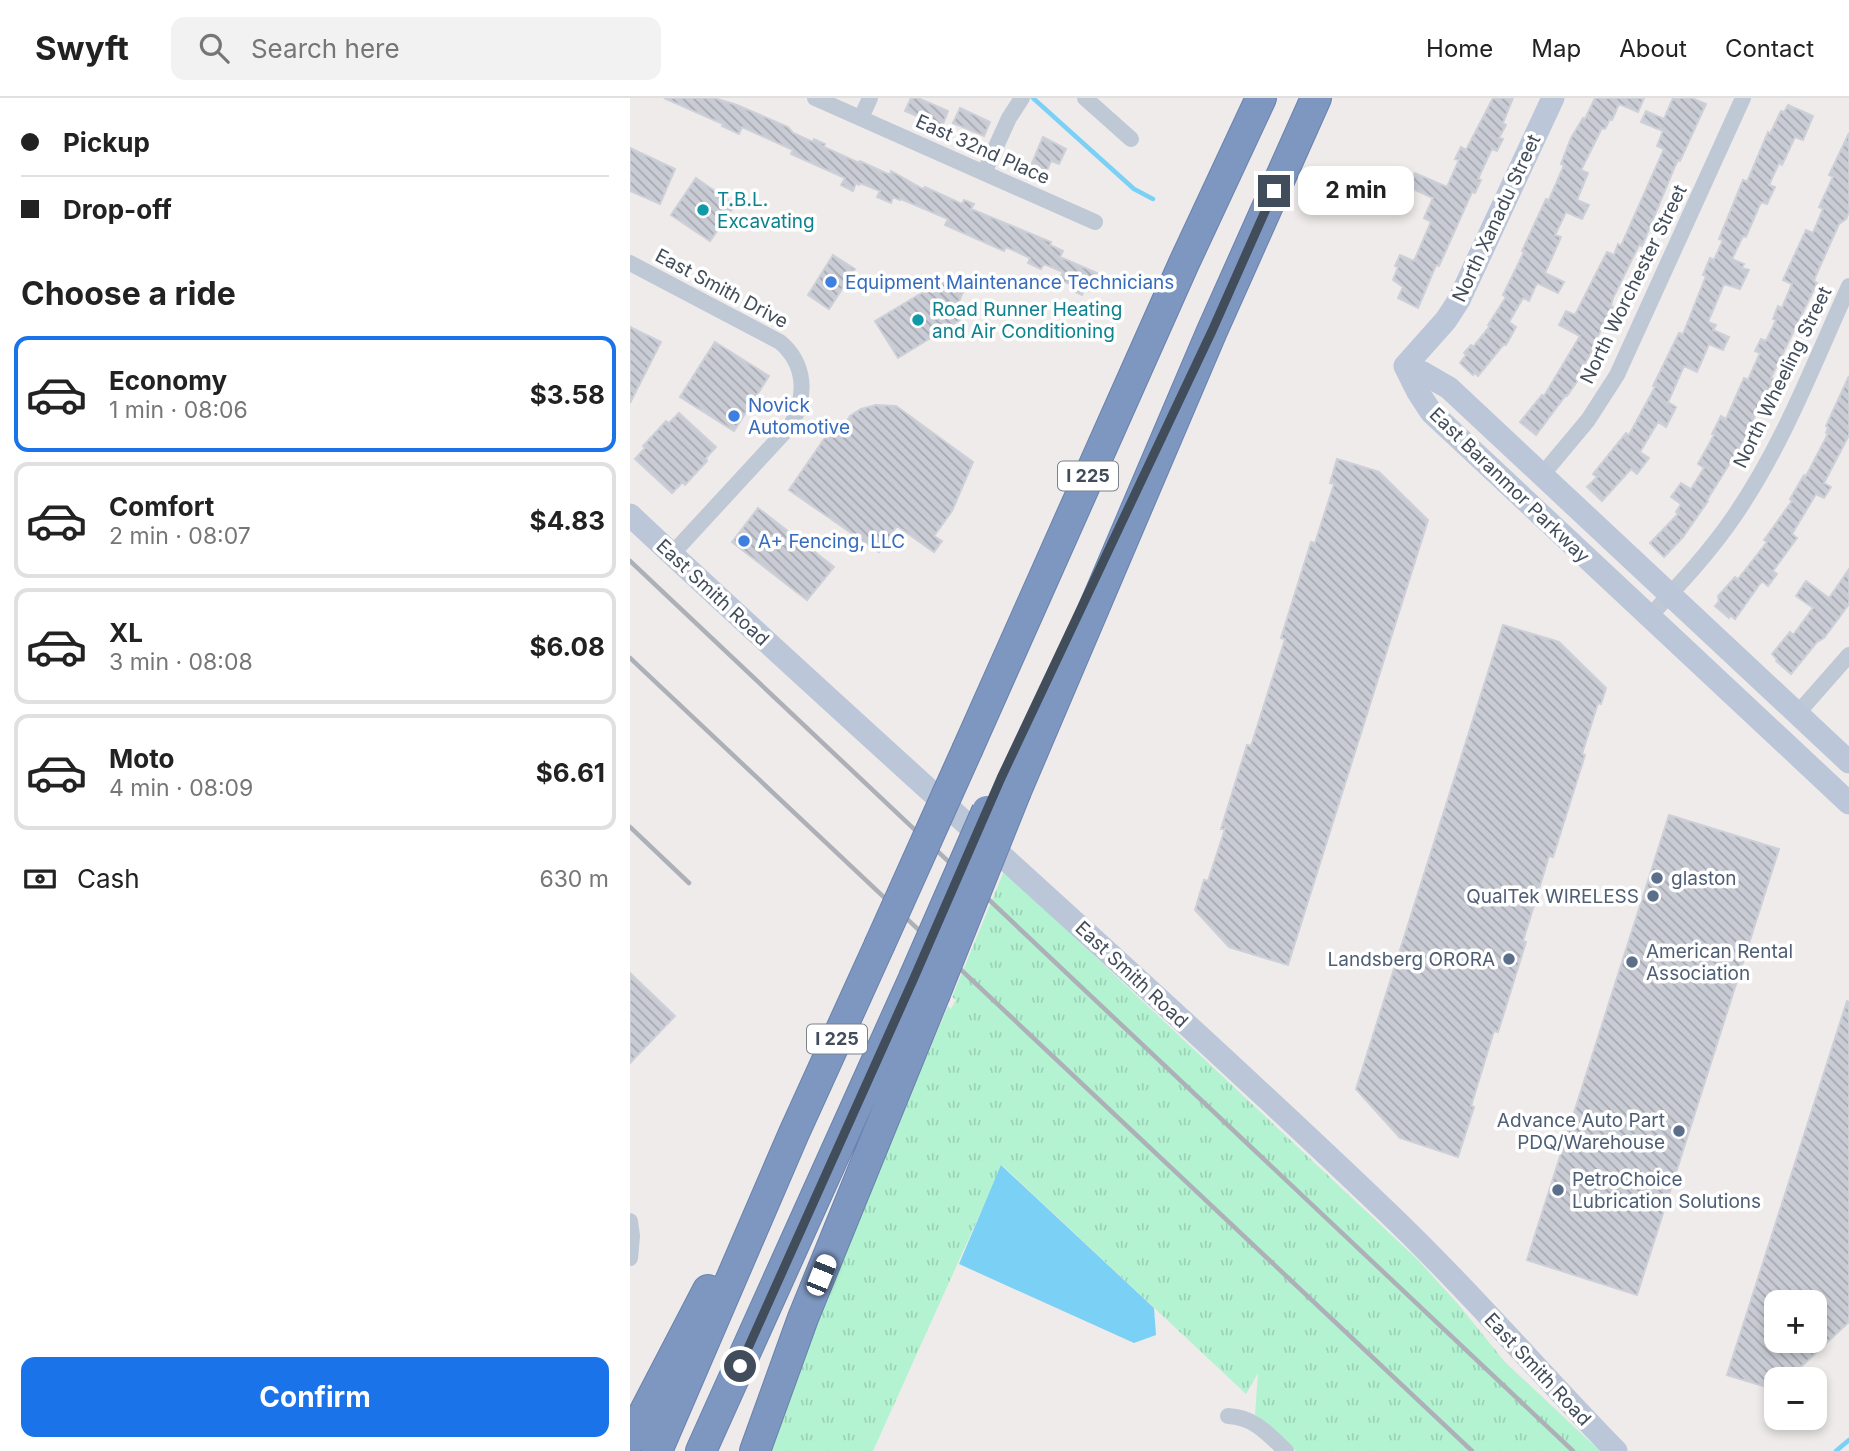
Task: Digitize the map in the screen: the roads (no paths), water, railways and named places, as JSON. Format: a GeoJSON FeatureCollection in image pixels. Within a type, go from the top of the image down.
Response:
{"type":"FeatureCollection","features":[{"type":"Feature","properties":{"kind":"highway","name":"I 225"},"geometry":{"type":"LineString","coordinates":[[794,1133],[1184,263],[1261,98]]}},
{"type":"Feature","properties":{"kind":"highway"},"geometry":{"type":"LineString","coordinates":[[755,1451],[924,987],[1009,784],[1316,98]]}},
{"type":"Feature","properties":{"kind":"highway"},"geometry":{"type":"LineString","coordinates":[[701,1451],[924,987]]}},
{"type":"Feature","properties":{"kind":"highway"},"geometry":{"type":"LineString","coordinates":[[630,1440],[794,1133]]}},
{"type":"Feature","properties":{"kind":"highway"},"geometry":{"type":"LineString","coordinates":[[657,1451],[794,1133]]}},
{"type":"Feature","properties":{"kind":"street","name":"East 32nd Place"},"geometry":{"type":"LineString","coordinates":[[815,98],[1095,222]]}},
{"type":"Feature","properties":{"kind":"street"},"geometry":{"type":"LineString","coordinates":[[861,118],[870,98]]}},
{"type":"Feature","properties":{"kind":"street"},"geometry":{"type":"LineString","coordinates":[[984,173],[1009,118],[1022,98]]}},
{"type":"Feature","properties":{"kind":"street"},"geometry":{"type":"LineString","coordinates":[[1086,98],[1131,139]]}},
{"type":"Feature","properties":{"kind":"street","name":"North Xanadu Street"},"geometry":{"type":"LineString","coordinates":[[1405,366],[1446,320],[1463,292],[1553,98]]}},
{"type":"Feature","properties":{"kind":"street","name":"North Worchester Street"},"geometry":{"type":"LineString","coordinates":[[1542,475],[1588,420],[1617,375],[1744,98]]}},
{"type":"Feature","properties":{"kind":"street","name":"East Smith Drive"},"geometry":{"type":"LineString","coordinates":[[630,263],[779,342],[794,357],[802,376],[801,399],[791,425],[672,554]]}},
{"type":"Feature","properties":{"kind":"street","name":"North Wheeling Street"},"geometry":{"type":"LineString","coordinates":[[1649,617],[1733,518],[1759,476],[1785,429],[1849,286]]}},
{"type":"Feature","properties":{"kind":"street","name":"East Baranmor Parkway"},"geometry":{"type":"LineString","coordinates":[[1405,366],[1449,388],[1849,762]]}},
{"type":"Feature","properties":{"kind":"street","name":"East Baranmor Parkway"},"geometry":{"type":"LineString","coordinates":[[1405,366],[1431,412],[1849,803]]}},
{"type":"Feature","properties":{"kind":"street","name":"East Smith Road"},"geometry":{"type":"LineString","coordinates":[[630,516],[811,684],[1013,864],[1384,1209],[1616,1451]]}},
{"type":"Feature","properties":{"kind":"street"},"geometry":{"type":"LineString","coordinates":[[1797,714],[1849,655]]}},
{"type":"Feature","properties":{"kind":"street"},"geometry":{"type":"LineString","coordinates":[[630,1258],[631,1224]]}},
{"type":"Feature","properties":{"kind":"street"},"geometry":{"type":"LineString","coordinates":[[1228,1416],[1241,1416],[1251,1420],[1286,1451]]}},
{"type":"Feature","properties":{"kind":"water"},"geometry":{"type":"Polygon","coordinates":[[[1001,1165],[1154,1308],[1156,1335],[1134,1343],[959,1264],[1001,1165]]]}},
{"type":"Feature","properties":{"kind":"waterway"},"geometry":{"type":"LineString","coordinates":[[1033,98],[1134,189],[1153,199]]}},
{"type":"Feature","properties":{"kind":"waterway"},"geometry":{"type":"LineString","coordinates":[[1836,1451],[1849,1440]]}},
{"type":"Feature","properties":{"kind":"railway"},"geometry":{"type":"LineString","coordinates":[[630,561],[1573,1451]]}},
{"type":"Feature","properties":{"kind":"railway"},"geometry":{"type":"LineString","coordinates":[[630,658],[1472,1451]]}},
{"type":"Feature","properties":{"kind":"railway"},"geometry":{"type":"LineString","coordinates":[[630,827],[689,883]]}},
{"type":"Feature","properties":{"kind":"place","name":"T.B.L. Excavating"},"geometry":{"type":"Point","coordinates":[703,210]}},
{"type":"Feature","properties":{"kind":"place","name":"Equipment Maintenance Technicians"},"geometry":{"type":"Point","coordinates":[831,282]}},
{"type":"Feature","properties":{"kind":"place","name":"Road Runner Heating and Air Conditioning"},"geometry":{"type":"Point","coordinates":[918,320]}},
{"type":"Feature","properties":{"kind":"place","name":"Novick Automotive"},"geometry":{"type":"Point","coordinates":[734,416]}},
{"type":"Feature","properties":{"kind":"place","name":"A+ Fencing, LLC"},"geometry":{"type":"Point","coordinates":[744,541]}},
{"type":"Feature","properties":{"kind":"place","name":"glaston"},"geometry":{"type":"Point","coordinates":[1657,878]}},
{"type":"Feature","properties":{"kind":"place","name":"QualTek WIRELESS"},"geometry":{"type":"Point","coordinates":[1653,896]}},
{"type":"Feature","properties":{"kind":"place","name":"Landsberg ORORA"},"geometry":{"type":"Point","coordinates":[1509,959]}},
{"type":"Feature","properties":{"kind":"place","name":"American Rental Association"},"geometry":{"type":"Point","coordinates":[1632,962]}},
{"type":"Feature","properties":{"kind":"place","name":"Advance Auto Part PDQ/Warehouse"},"geometry":{"type":"Point","coordinates":[1679,1131]}},
{"type":"Feature","properties":{"kind":"place","name":"PetroChoice Lubrication Solutions"},"geometry":{"type":"Point","coordinates":[1558,1190]}}]}
